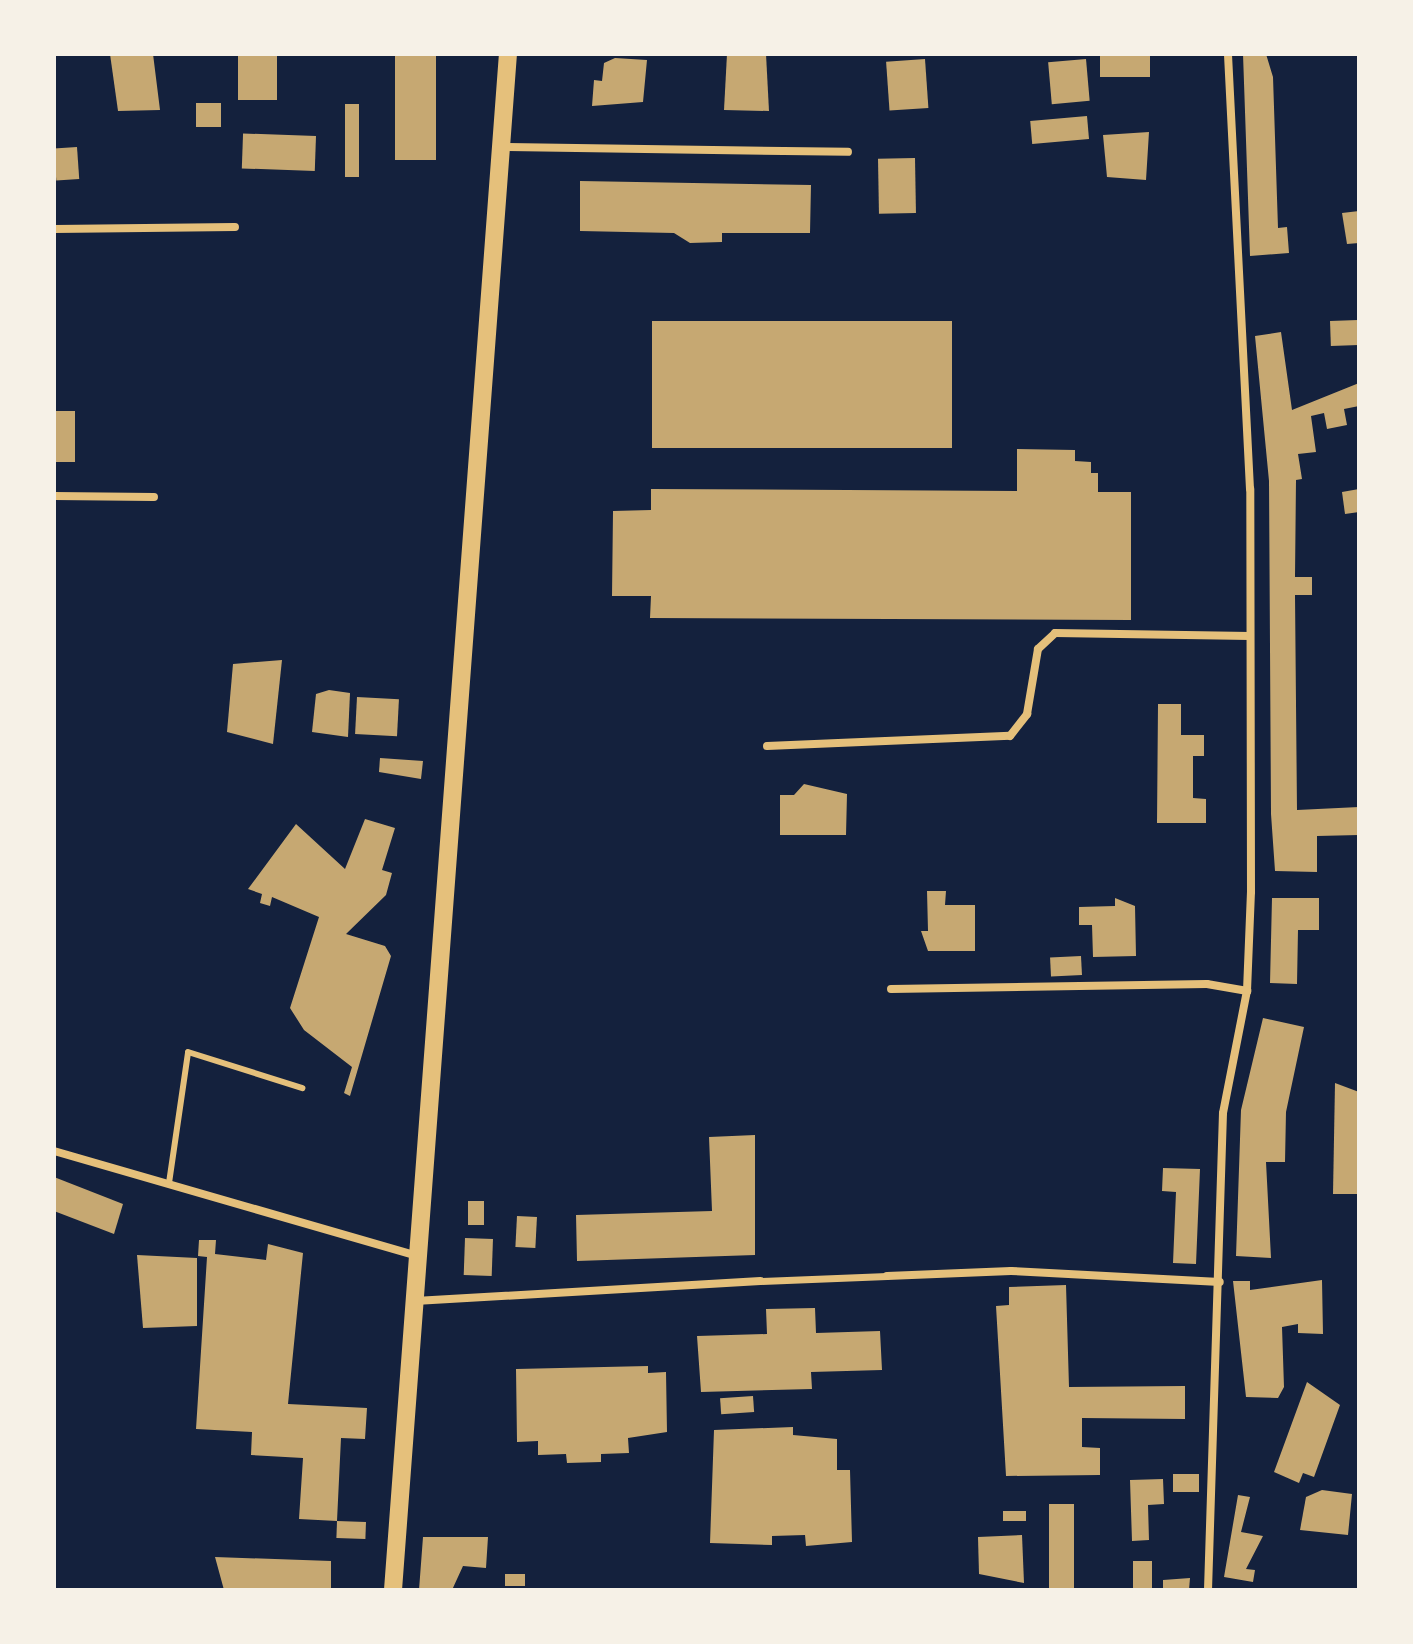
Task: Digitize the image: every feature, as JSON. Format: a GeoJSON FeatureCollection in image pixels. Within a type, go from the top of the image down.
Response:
{"type":"FeatureCollection","features":[{"type":"Feature","properties":{"kind":"main road"},"geometry":{"type":"LineString","coordinates":[[393,1590],[508,54]]}},
{"type":"Feature","properties":{"kind":"street"},"geometry":{"type":"LineString","coordinates":[[1208,1590],[1223,1113],[1247,991],[1250,489],[1228,54]]}},
{"type":"Feature","properties":{"kind":"street"},"geometry":{"type":"LineString","coordinates":[[501,147],[848,152]]}},
{"type":"Feature","properties":{"kind":"street"},"geometry":{"type":"LineString","coordinates":[[54,229],[235,227]]}},
{"type":"Feature","properties":{"kind":"street"},"geometry":{"type":"LineString","coordinates":[[54,496],[154,497]]}},
{"type":"Feature","properties":{"kind":"street"},"geometry":{"type":"LineString","coordinates":[[767,746],[1010,736],[1027,714],[1038,649],[1055,633],[1250,636]]}},
{"type":"Feature","properties":{"kind":"street"},"geometry":{"type":"LineString","coordinates":[[891,989],[1207,984],[1247,991]]}},
{"type":"Feature","properties":{"kind":"street"},"geometry":{"type":"LineString","coordinates":[[54,1151],[419,1256]]}},
{"type":"Feature","properties":{"kind":"street"},"geometry":{"type":"LineString","coordinates":[[414,1301],[760,1281],[1011,1271],[1220,1282]]}},
{"type":"Feature","properties":{"kind":"lane"},"geometry":{"type":"LineString","coordinates":[[169,1183],[188,1052],[302,1088]]}},
{"type":"Feature","properties":{"kind":"building"},"geometry":{"type":"Polygon","coordinates":[[[110,54],[153,54],[160,110],[118,111],[110,54]]]}},
{"type":"Feature","properties":{"kind":"building"},"geometry":{"type":"Polygon","coordinates":[[[238,54],[277,54],[277,100],[238,100],[238,54]]]}},
{"type":"Feature","properties":{"kind":"building"},"geometry":{"type":"Polygon","coordinates":[[[395,54],[436,54],[436,160],[395,160],[395,54]]]}},
{"type":"Feature","properties":{"kind":"building"},"geometry":{"type":"Polygon","coordinates":[[[727,54],[766,54],[769,111],[724,110],[727,54]]]}},
{"type":"Feature","properties":{"kind":"building"},"geometry":{"type":"Polygon","coordinates":[[[1100,54],[1150,54],[1150,77],[1100,77],[1100,54]]]}},
{"type":"Feature","properties":{"kind":"building"},"geometry":{"type":"Polygon","coordinates":[[[1243,54],[1266,54],[1273,77],[1278,228],[1287,227],[1289,253],[1250,256],[1243,54]]]}},
{"type":"Feature","properties":{"kind":"building"},"geometry":{"type":"Polygon","coordinates":[[[615,58],[647,60],[643,102],[592,106],[594,80],[602,81],[604,63],[615,58]]]}},
{"type":"Feature","properties":{"kind":"building"},"geometry":{"type":"Polygon","coordinates":[[[925,59],[928,108],[890,111],[886,62],[925,59]]]}},
{"type":"Feature","properties":{"kind":"building"},"geometry":{"type":"Polygon","coordinates":[[[1086,59],[1090,101],[1052,104],[1048,62],[1086,59]]]}},
{"type":"Feature","properties":{"kind":"building"},"geometry":{"type":"Polygon","coordinates":[[[196,103],[221,103],[221,127],[196,127],[196,103]]]}},
{"type":"Feature","properties":{"kind":"building"},"geometry":{"type":"Polygon","coordinates":[[[345,104],[359,104],[359,177],[345,177],[345,104]]]}},
{"type":"Feature","properties":{"kind":"building"},"geometry":{"type":"Polygon","coordinates":[[[1087,116],[1089,139],[1032,144],[1030,121],[1087,116]]]}},
{"type":"Feature","properties":{"kind":"building"},"geometry":{"type":"Polygon","coordinates":[[[1149,132],[1146,180],[1107,177],[1103,135],[1149,132]]]}},
{"type":"Feature","properties":{"kind":"building"},"geometry":{"type":"Polygon","coordinates":[[[243,133],[316,136],[315,171],[242,168],[243,133]]]}},
{"type":"Feature","properties":{"kind":"building"},"geometry":{"type":"Polygon","coordinates":[[[77,147],[79,179],[56,181],[54,149],[77,147]]]}},
{"type":"Feature","properties":{"kind":"building"},"geometry":{"type":"Polygon","coordinates":[[[915,158],[916,213],[879,214],[878,159],[915,158]]]}},
{"type":"Feature","properties":{"kind":"building"},"geometry":{"type":"Polygon","coordinates":[[[580,181],[811,185],[810,233],[722,233],[722,242],[690,243],[674,233],[580,231],[580,181]]]}},
{"type":"Feature","properties":{"kind":"building"},"geometry":{"type":"Polygon","coordinates":[[[1359,211],[1359,243],[1347,244],[1342,213],[1359,211]]]}},
{"type":"Feature","properties":{"kind":"building"},"geometry":{"type":"Polygon","coordinates":[[[1358,320],[1359,345],[1331,346],[1330,321],[1358,320]]]}},
{"type":"Feature","properties":{"kind":"building"},"geometry":{"type":"Polygon","coordinates":[[[652,321],[952,321],[952,448],[652,448],[652,321]]]}},
{"type":"Feature","properties":{"kind":"building"},"geometry":{"type":"Polygon","coordinates":[[[1281,332],[1292,410],[1359,383],[1359,406],[1344,409],[1347,425],[1327,429],[1324,413],[1311,416],[1316,452],[1298,454],[1302,479],[1296,480],[1295,577],[1312,577],[1312,595],[1295,595],[1297,810],[1359,807],[1359,835],[1317,836],[1317,872],[1275,871],[1271,814],[1269,481],[1255,336],[1281,332]]]}},
{"type":"Feature","properties":{"kind":"building"},"geometry":{"type":"Polygon","coordinates":[[[54,411],[75,411],[75,462],[54,462],[54,411]]]}},
{"type":"Feature","properties":{"kind":"building"},"geometry":{"type":"Polygon","coordinates":[[[1017,449],[1075,450],[1075,461],[1091,462],[1091,473],[1098,473],[1098,492],[1131,492],[1131,620],[650,618],[651,596],[612,596],[613,511],[651,510],[651,489],[1017,491],[1017,449]]]}},
{"type":"Feature","properties":{"kind":"building"},"geometry":{"type":"Polygon","coordinates":[[[1359,489],[1359,512],[1345,514],[1342,492],[1359,489]]]}},
{"type":"Feature","properties":{"kind":"building"},"geometry":{"type":"Polygon","coordinates":[[[282,660],[273,744],[227,732],[233,664],[282,660]]]}},
{"type":"Feature","properties":{"kind":"building"},"geometry":{"type":"Polygon","coordinates":[[[329,690],[350,693],[348,737],[312,732],[316,694],[329,690]]]}},
{"type":"Feature","properties":{"kind":"building"},"geometry":{"type":"Polygon","coordinates":[[[357,697],[399,699],[397,736],[355,734],[357,697]]]}},
{"type":"Feature","properties":{"kind":"building"},"geometry":{"type":"Polygon","coordinates":[[[1158,704],[1181,704],[1181,735],[1204,735],[1204,756],[1193,756],[1193,798],[1206,799],[1206,823],[1157,823],[1158,704]]]}},
{"type":"Feature","properties":{"kind":"building"},"geometry":{"type":"Polygon","coordinates":[[[380,758],[423,761],[421,779],[379,772],[380,758]]]}},
{"type":"Feature","properties":{"kind":"building"},"geometry":{"type":"Polygon","coordinates":[[[804,784],[847,794],[846,835],[780,835],[780,795],[794,795],[804,784]]]}},
{"type":"Feature","properties":{"kind":"building"},"geometry":{"type":"Polygon","coordinates":[[[365,819],[395,828],[382,870],[392,873],[386,895],[346,934],[385,946],[391,956],[350,1096],[344,1093],[352,1067],[304,1030],[290,1008],[319,917],[272,897],[270,906],[260,903],[262,894],[248,889],[296,824],[345,869],[365,819]]]}},
{"type":"Feature","properties":{"kind":"building"},"geometry":{"type":"Polygon","coordinates":[[[927,891],[946,891],[945,905],[975,905],[975,951],[928,951],[921,931],[928,931],[927,891]]]}},
{"type":"Feature","properties":{"kind":"building"},"geometry":{"type":"Polygon","coordinates":[[[1115,898],[1135,906],[1136,956],[1093,957],[1092,925],[1079,925],[1079,907],[1115,906],[1115,898]]]}},
{"type":"Feature","properties":{"kind":"building"},"geometry":{"type":"Polygon","coordinates":[[[1272,898],[1319,898],[1319,930],[1298,930],[1297,984],[1270,983],[1272,898]]]}},
{"type":"Feature","properties":{"kind":"building"},"geometry":{"type":"Polygon","coordinates":[[[1081,956],[1082,975],[1051,977],[1050,958],[1081,956]]]}},
{"type":"Feature","properties":{"kind":"building"},"geometry":{"type":"Polygon","coordinates":[[[1263,1018],[1304,1027],[1286,1112],[1285,1162],[1266,1162],[1271,1258],[1236,1256],[1241,1110],[1263,1018]]]}},
{"type":"Feature","properties":{"kind":"building"},"geometry":{"type":"Polygon","coordinates":[[[1335,1083],[1359,1092],[1359,1194],[1333,1194],[1335,1083]]]}},
{"type":"Feature","properties":{"kind":"building"},"geometry":{"type":"Polygon","coordinates":[[[755,1135],[755,1255],[577,1261],[576,1215],[712,1211],[709,1137],[755,1135]]]}},
{"type":"Feature","properties":{"kind":"building"},"geometry":{"type":"Polygon","coordinates":[[[1163,1168],[1200,1169],[1196,1264],[1173,1263],[1176,1192],[1162,1191],[1163,1168]]]}},
{"type":"Feature","properties":{"kind":"building"},"geometry":{"type":"Polygon","coordinates":[[[54,1177],[123,1204],[114,1234],[54,1211],[54,1177]]]}},
{"type":"Feature","properties":{"kind":"building"},"geometry":{"type":"Polygon","coordinates":[[[468,1201],[484,1201],[484,1225],[468,1225],[468,1201]]]}},
{"type":"Feature","properties":{"kind":"building"},"geometry":{"type":"Polygon","coordinates":[[[517,1216],[537,1217],[535,1248],[515,1247],[517,1216]]]}},
{"type":"Feature","properties":{"kind":"building"},"geometry":{"type":"Polygon","coordinates":[[[465,1238],[493,1239],[492,1276],[464,1275],[465,1238]]]}},
{"type":"Feature","properties":{"kind":"building"},"geometry":{"type":"Polygon","coordinates":[[[199,1240],[216,1240],[215,1254],[266,1260],[268,1244],[303,1253],[288,1404],[367,1408],[365,1439],[341,1438],[337,1521],[299,1519],[303,1458],[251,1455],[252,1432],[196,1429],[207,1257],[198,1256],[199,1240]]]}},
{"type":"Feature","properties":{"kind":"building"},"geometry":{"type":"Polygon","coordinates":[[[137,1255],[197,1258],[197,1326],[143,1328],[137,1255]]]}},
{"type":"Feature","properties":{"kind":"building"},"geometry":{"type":"Polygon","coordinates":[[[1322,1280],[1323,1334],[1298,1333],[1298,1324],[1282,1327],[1284,1387],[1278,1398],[1246,1397],[1233,1281],[1250,1281],[1250,1290],[1322,1280]]]}},
{"type":"Feature","properties":{"kind":"building"},"geometry":{"type":"Polygon","coordinates":[[[1066,1285],[1069,1387],[1185,1386],[1185,1419],[1082,1418],[1082,1447],[1100,1448],[1100,1475],[1006,1476],[996,1306],[1009,1305],[1009,1287],[1066,1285]]]}},
{"type":"Feature","properties":{"kind":"building"},"geometry":{"type":"Polygon","coordinates":[[[815,1308],[816,1333],[880,1331],[882,1370],[811,1372],[812,1389],[701,1392],[697,1336],[767,1334],[766,1309],[815,1308]]]}},
{"type":"Feature","properties":{"kind":"building"},"geometry":{"type":"Polygon","coordinates":[[[648,1366],[648,1373],[666,1372],[667,1432],[628,1438],[629,1453],[601,1454],[601,1462],[567,1463],[566,1454],[538,1455],[538,1441],[517,1442],[516,1369],[648,1366]]]}},
{"type":"Feature","properties":{"kind":"building"},"geometry":{"type":"Polygon","coordinates":[[[1307,1382],[1340,1405],[1314,1477],[1303,1473],[1299,1483],[1274,1472],[1307,1382]]]}},
{"type":"Feature","properties":{"kind":"building"},"geometry":{"type":"Polygon","coordinates":[[[753,1396],[754,1412],[721,1414],[720,1398],[753,1396]]]}},
{"type":"Feature","properties":{"kind":"building"},"geometry":{"type":"Polygon","coordinates":[[[793,1427],[793,1435],[837,1439],[837,1470],[850,1470],[852,1542],[806,1546],[805,1535],[772,1536],[772,1545],[710,1543],[714,1430],[793,1427]]]}},
{"type":"Feature","properties":{"kind":"building"},"geometry":{"type":"Polygon","coordinates":[[[1173,1474],[1199,1474],[1199,1492],[1173,1492],[1173,1474]]]}},
{"type":"Feature","properties":{"kind":"building"},"geometry":{"type":"Polygon","coordinates":[[[1163,1479],[1164,1504],[1148,1505],[1149,1540],[1132,1541],[1130,1480],[1163,1479]]]}},
{"type":"Feature","properties":{"kind":"building"},"geometry":{"type":"Polygon","coordinates":[[[1322,1490],[1352,1494],[1348,1535],[1300,1530],[1306,1497],[1322,1490]]]}},
{"type":"Feature","properties":{"kind":"building"},"geometry":{"type":"Polygon","coordinates":[[[1238,1495],[1250,1497],[1241,1532],[1263,1536],[1246,1569],[1255,1570],[1253,1582],[1224,1577],[1238,1495]]]}},
{"type":"Feature","properties":{"kind":"building"},"geometry":{"type":"Polygon","coordinates":[[[1049,1504],[1074,1504],[1074,1590],[1049,1590],[1049,1504]]]}},
{"type":"Feature","properties":{"kind":"building"},"geometry":{"type":"Polygon","coordinates":[[[1003,1511],[1026,1511],[1026,1521],[1003,1521],[1003,1511]]]}},
{"type":"Feature","properties":{"kind":"building"},"geometry":{"type":"Polygon","coordinates":[[[337,1521],[366,1522],[365,1539],[336,1538],[337,1521]]]}},
{"type":"Feature","properties":{"kind":"building"},"geometry":{"type":"Polygon","coordinates":[[[1022,1535],[1024,1583],[979,1574],[978,1537],[1022,1535]]]}},
{"type":"Feature","properties":{"kind":"building"},"geometry":{"type":"Polygon","coordinates":[[[423,1537],[488,1537],[486,1568],[463,1566],[452,1590],[419,1590],[423,1537]]]}},
{"type":"Feature","properties":{"kind":"building"},"geometry":{"type":"Polygon","coordinates":[[[215,1557],[331,1561],[331,1590],[224,1590],[215,1557]]]}},
{"type":"Feature","properties":{"kind":"building"},"geometry":{"type":"Polygon","coordinates":[[[1133,1561],[1152,1561],[1152,1590],[1133,1590],[1133,1561]]]}},
{"type":"Feature","properties":{"kind":"building"},"geometry":{"type":"Polygon","coordinates":[[[505,1574],[525,1574],[525,1586],[505,1586],[505,1574]]]}},
{"type":"Feature","properties":{"kind":"building"},"geometry":{"type":"Polygon","coordinates":[[[1190,1578],[1189,1590],[1163,1590],[1163,1580],[1190,1578]]]}}]}
